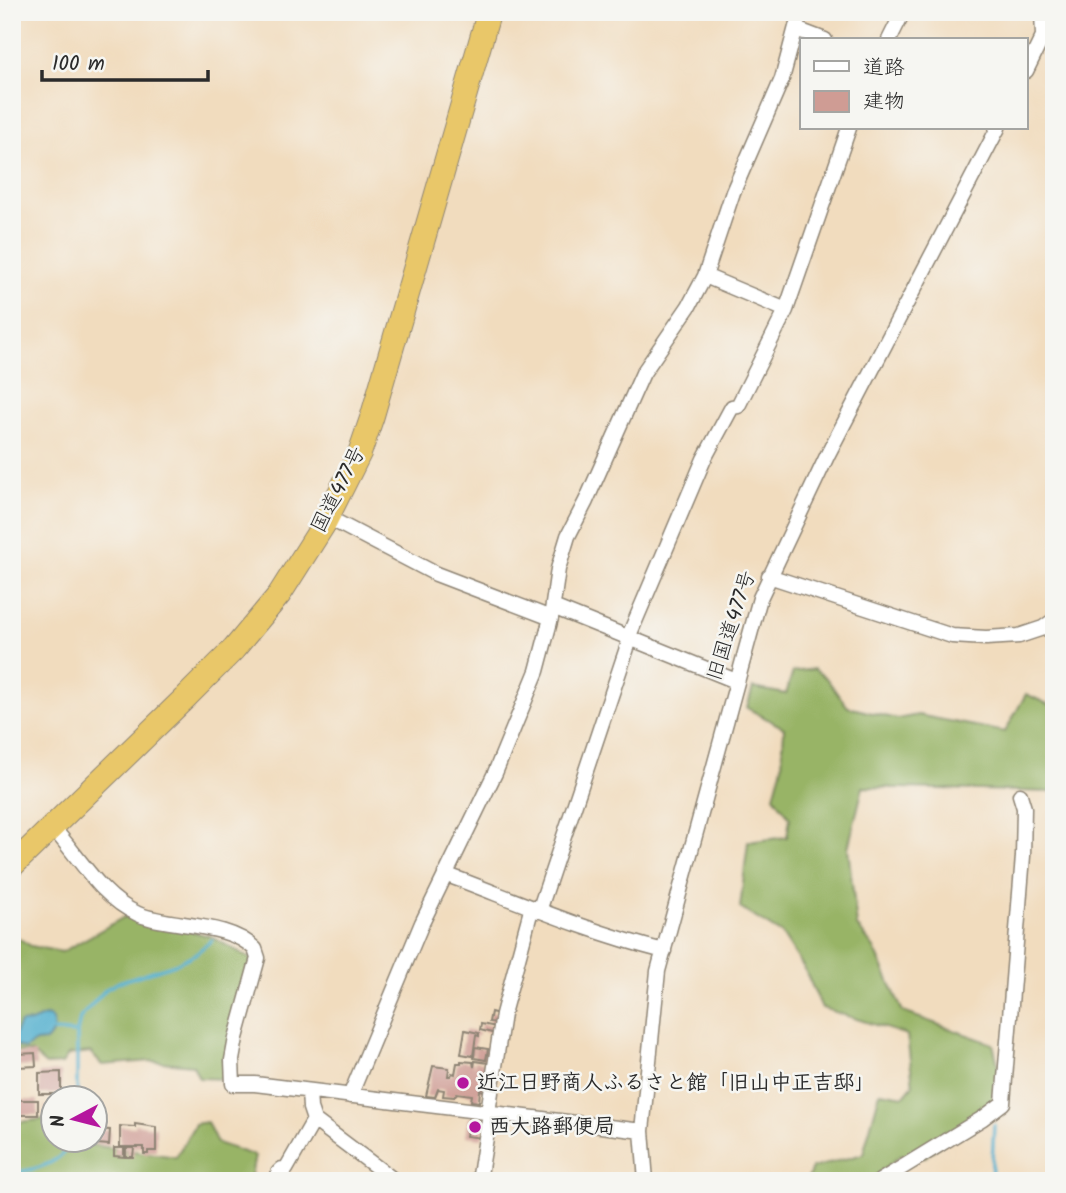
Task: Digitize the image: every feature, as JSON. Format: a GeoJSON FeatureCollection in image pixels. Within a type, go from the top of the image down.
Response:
{"type":"FeatureCollection","features":[{"type":"Feature","properties":{"kind":"highway","name":"国道477号"},"geometry":{"type":"LineString","coordinates":[[12,866],[234,649],[279,595],[327,517],[360,452],[372,417],[489,12]]}},
{"type":"Feature","properties":{"kind":"street"},"geometry":{"type":"LineString","coordinates":[[351,1096],[422,923],[495,774],[537,671],[552,612],[558,569],[568,536],[643,373],[689,306],[705,276],[733,192],[782,79],[800,12]]}},
{"type":"Feature","properties":{"kind":"street"},"geometry":{"type":"LineString","coordinates":[[890,38],[904,12]]}},
{"type":"Feature","properties":{"kind":"street"},"geometry":{"type":"LineString","coordinates":[[1028,67],[1043,36],[1042,12]]}},
{"type":"Feature","properties":{"kind":"street"},"geometry":{"type":"LineString","coordinates":[[796,29],[820,38]]}},
{"type":"Feature","properties":{"kind":"street"},"geometry":{"type":"LineString","coordinates":[[538,910],[629,638],[704,458],[732,407],[738,406],[786,310],[848,130]]}},
{"type":"Feature","properties":{"kind":"street","name":"旧国道477号"},"geometry":{"type":"LineString","coordinates":[[646,1181],[642,1131],[659,971],[760,598],[828,454],[997,130]]}},
{"type":"Feature","properties":{"kind":"street"},"geometry":{"type":"LineString","coordinates":[[705,276],[786,310]]}},
{"type":"Feature","properties":{"kind":"street"},"geometry":{"type":"LineString","coordinates":[[327,517],[436,574],[629,638],[736,681]]}},
{"type":"Feature","properties":{"kind":"street"},"geometry":{"type":"LineString","coordinates":[[769,576],[952,636],[1019,636],[1043,628],[1054,620]]}},
{"type":"Feature","properties":{"kind":"street"},"geometry":{"type":"LineString","coordinates":[[880,1181],[983,1118],[1003,1102],[1023,856],[1024,808],[1020,795]]}},
{"type":"Feature","properties":{"kind":"street"},"geometry":{"type":"LineString","coordinates":[[52,827],[111,897],[137,914],[211,928],[252,945],[258,958],[236,1038],[232,1060],[233,1084],[309,1090],[642,1131]]}},
{"type":"Feature","properties":{"kind":"street"},"geometry":{"type":"LineString","coordinates":[[444,874],[619,940],[664,951]]}},
{"type":"Feature","properties":{"kind":"street"},"geometry":{"type":"LineString","coordinates":[[479,1181],[503,1014],[531,910],[538,910]]}},
{"type":"Feature","properties":{"kind":"street"},"geometry":{"type":"LineString","coordinates":[[309,1090],[314,1120],[395,1181]]}},
{"type":"Feature","properties":{"kind":"street"},"geometry":{"type":"LineString","coordinates":[[275,1181],[282,1169],[286,1170],[314,1120]]}},
{"type":"Feature","properties":{"kind":"green space"},"geometry":{"type":"Polygon","coordinates":[[[814,669],[826,678],[848,707],[897,719],[918,715],[1005,732],[1026,694],[1054,705],[1054,792],[863,787],[848,848],[857,926],[874,948],[903,1012],[993,1044],[1001,1077],[991,1105],[925,1157],[901,1155],[870,1181],[807,1181],[812,1168],[863,1154],[880,1092],[904,1096],[913,1085],[907,1035],[822,1008],[804,968],[782,934],[740,908],[748,842],[787,837],[790,818],[774,796],[782,766],[784,728],[747,708],[753,688],[786,694],[793,672],[814,669]]]}},
{"type":"Feature","properties":{"kind":"green space"},"geometry":{"type":"Polygon","coordinates":[[[126,916],[210,936],[253,960],[228,1079],[199,1078],[193,1065],[152,1061],[102,1065],[90,1052],[68,1055],[62,1064],[46,1065],[31,1052],[12,1052],[12,934],[31,946],[62,952],[126,916]]]}},
{"type":"Feature","properties":{"kind":"green space"},"geometry":{"type":"Polygon","coordinates":[[[38,1120],[38,1154],[108,1154],[108,1147],[176,1157],[195,1124],[207,1122],[217,1143],[255,1156],[250,1181],[39,1181],[12,1178],[12,1123],[38,1120]]]}},
{"type":"Feature","properties":{"kind":"water"},"geometry":{"type":"Polygon","coordinates":[[[50,1017],[54,1027],[46,1041],[36,1042],[24,1049],[14,1045],[13,1038],[20,1023],[50,1017]]]}},
{"type":"Feature","properties":{"kind":"building"},"geometry":{"type":"Polygon","coordinates":[[[491,1012],[499,1014],[498,1023],[489,1022],[491,1012]]]}},
{"type":"Feature","properties":{"kind":"building"},"geometry":{"type":"Polygon","coordinates":[[[481,1024],[497,1027],[496,1034],[480,1030],[481,1024]]]}},
{"type":"Feature","properties":{"kind":"building"},"geometry":{"type":"Polygon","coordinates":[[[465,1030],[479,1033],[479,1036],[476,1035],[473,1056],[461,1054],[465,1030]]]}},
{"type":"Feature","properties":{"kind":"building"},"geometry":{"type":"Polygon","coordinates":[[[475,1047],[488,1049],[486,1060],[474,1058],[475,1047]]]}},
{"type":"Feature","properties":{"kind":"building"},"geometry":{"type":"Polygon","coordinates":[[[35,1053],[36,1066],[18,1067],[18,1054],[35,1053]]]}},
{"type":"Feature","properties":{"kind":"building"},"geometry":{"type":"Polygon","coordinates":[[[475,1061],[489,1063],[485,1091],[480,1090],[479,1102],[471,1101],[472,1095],[457,1093],[454,1097],[443,1096],[444,1090],[438,1089],[435,1097],[426,1096],[433,1066],[449,1068],[448,1076],[451,1076],[452,1073],[455,1074],[457,1063],[473,1062],[474,1067],[475,1061]]]}},
{"type":"Feature","properties":{"kind":"building"},"geometry":{"type":"Polygon","coordinates":[[[61,1072],[61,1084],[39,1084],[39,1073],[61,1072]]]}},
{"type":"Feature","properties":{"kind":"building"},"geometry":{"type":"Polygon","coordinates":[[[12,1100],[38,1100],[38,1115],[12,1115],[12,1100]]]}},
{"type":"Feature","properties":{"kind":"building"},"geometry":{"type":"Polygon","coordinates":[[[469,1117],[485,1120],[482,1138],[466,1136],[469,1117]]]}},
{"type":"Feature","properties":{"kind":"building"},"geometry":{"type":"Polygon","coordinates":[[[135,1124],[156,1127],[156,1151],[144,1154],[144,1147],[120,1147],[120,1126],[135,1127],[135,1124]]]}},
{"type":"Feature","properties":{"kind":"building"},"geometry":{"type":"Polygon","coordinates":[[[114,1148],[124,1148],[124,1157],[114,1156],[114,1148]]]}},
{"type":"Feature","properties":{"kind":"building"},"geometry":{"type":"Polygon","coordinates":[[[126,1148],[134,1148],[133,1157],[126,1157],[126,1148]]]}},
{"type":"Feature","properties":{"kind":"waterway"},"geometry":{"type":"LineString","coordinates":[[77,1084],[77,1033],[80,1018],[106,989],[119,982],[175,964],[195,954],[212,940]]}},
{"type":"Feature","properties":{"kind":"waterway"},"geometry":{"type":"LineString","coordinates":[[53,1031],[77,1033]]}},
{"type":"Feature","properties":{"kind":"waterway"},"geometry":{"type":"LineString","coordinates":[[991,1181],[994,1125]]}},
{"type":"Feature","properties":{"kind":"waterway"},"geometry":{"type":"LineString","coordinates":[[12,1173],[38,1168],[62,1154]]}},
{"type":"Feature","properties":{"kind":"place","name":"近江日野商人ふるさと館「旧山中正吉邸」"},"geometry":{"type":"Point","coordinates":[463,1083]}},
{"type":"Feature","properties":{"kind":"place","name":"西大路郵便局"},"geometry":{"type":"Point","coordinates":[475,1127]}}]}
